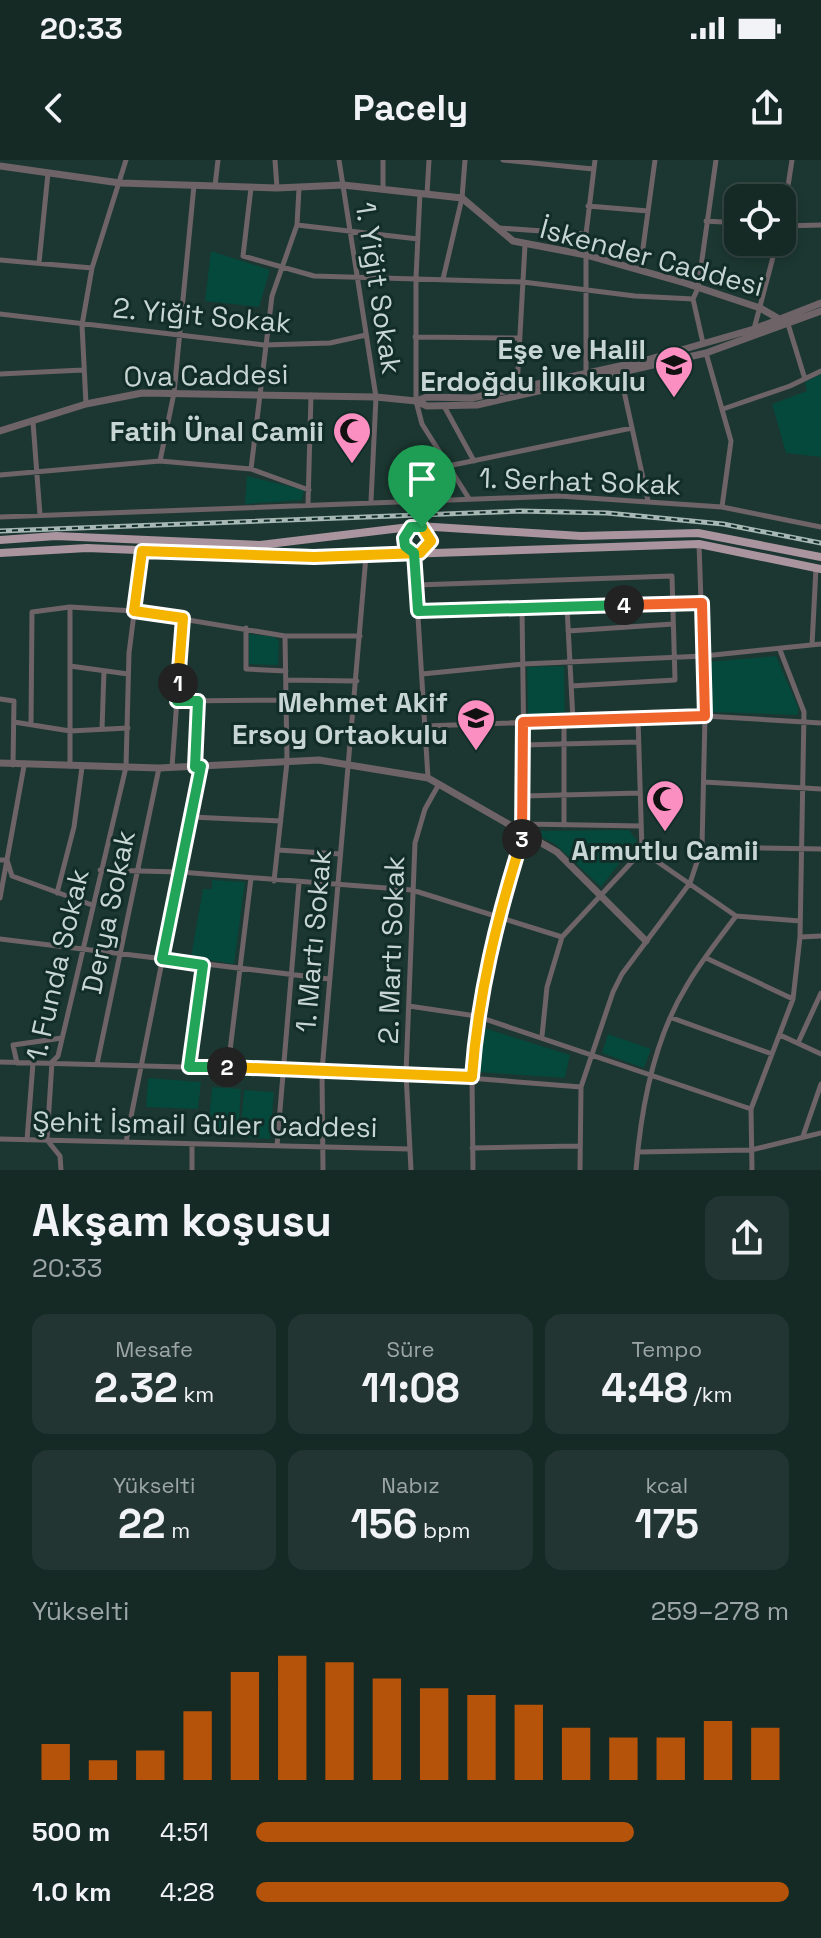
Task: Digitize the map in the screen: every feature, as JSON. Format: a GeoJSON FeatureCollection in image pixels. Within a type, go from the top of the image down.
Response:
{"type":"FeatureCollection","features":[{"type":"Feature","properties":{"kind":"main road"},"geometry":{"type":"LineString","coordinates":[[410,528],[404,542],[418,553]]}},
{"type":"Feature","properties":{"kind":"main road"},"geometry":{"type":"LineString","coordinates":[[0,540],[56,536],[260,545],[358,531],[410,528],[581,536],[698,533],[821,557]]}},
{"type":"Feature","properties":{"kind":"main road"},"geometry":{"type":"LineString","coordinates":[[418,553],[431,541],[424,528]]}},
{"type":"Feature","properties":{"kind":"main road"},"geometry":{"type":"LineString","coordinates":[[0,553],[60,547],[314,557],[699,544],[819,569]]}},
{"type":"Feature","properties":{"kind":"street"},"geometry":{"type":"LineString","coordinates":[[86,404],[82,325],[92,268],[126,160]]}},
{"type":"Feature","properties":{"kind":"street"},"geometry":{"type":"LineString","coordinates":[[215,186],[218,160]]}},
{"type":"Feature","properties":{"kind":"street"},"geometry":{"type":"LineString","coordinates":[[275,160],[277,188]]}},
{"type":"Feature","properties":{"kind":"street","name":"1. Yiğit Sokak"},"geometry":{"type":"LineString","coordinates":[[339,160],[376,397],[371,501]]}},
{"type":"Feature","properties":{"kind":"street"},"geometry":{"type":"LineString","coordinates":[[383,160],[383,188]]}},
{"type":"Feature","properties":{"kind":"street"},"geometry":{"type":"LineString","coordinates":[[429,160],[418,239],[416,401],[422,424],[468,497]]}},
{"type":"Feature","properties":{"kind":"street"},"geometry":{"type":"LineString","coordinates":[[443,279],[462,198],[465,160]]}},
{"type":"Feature","properties":{"kind":"street"},"geometry":{"type":"LineString","coordinates":[[503,160],[594,169]]}},
{"type":"Feature","properties":{"kind":"street"},"geometry":{"type":"LineString","coordinates":[[586,377],[586,234],[595,160]]}},
{"type":"Feature","properties":{"kind":"street"},"geometry":{"type":"LineString","coordinates":[[640,271],[655,160]]}},
{"type":"Feature","properties":{"kind":"street"},"geometry":{"type":"LineString","coordinates":[[716,160],[698,288],[693,299],[732,449],[722,507]]}},
{"type":"Feature","properties":{"kind":"street"},"geometry":{"type":"LineString","coordinates":[[788,184],[792,160]]}},
{"type":"Feature","properties":{"kind":"street"},"geometry":{"type":"LineString","coordinates":[[0,166],[120,183],[251,188],[343,185],[462,198]]}},
{"type":"Feature","properties":{"kind":"street"},"geometry":{"type":"LineString","coordinates":[[39,263],[48,172]]}},
{"type":"Feature","properties":{"kind":"street"},"geometry":{"type":"LineString","coordinates":[[160,461],[174,393],[194,185]]}},
{"type":"Feature","properties":{"kind":"street"},"geometry":{"type":"LineString","coordinates":[[251,188],[243,256],[280,269],[314,276],[523,282],[693,299]]}},
{"type":"Feature","properties":{"kind":"street"},"geometry":{"type":"LineString","coordinates":[[251,469],[264,345],[280,269],[297,225],[299,188]]}},
{"type":"Feature","properties":{"kind":"street","name":"İskender Caddesi"},"geometry":{"type":"LineString","coordinates":[[462,198],[513,241],[586,255],[760,308],[785,321]]}},
{"type":"Feature","properties":{"kind":"street"},"geometry":{"type":"LineString","coordinates":[[588,206],[648,211]]}},
{"type":"Feature","properties":{"kind":"street"},"geometry":{"type":"LineString","coordinates":[[706,221],[724,222]]}},
{"type":"Feature","properties":{"kind":"street"},"geometry":{"type":"LineString","coordinates":[[297,225],[418,239]]}},
{"type":"Feature","properties":{"kind":"street"},"geometry":{"type":"LineString","coordinates":[[796,225],[821,225]]}},
{"type":"Feature","properties":{"kind":"street"},"geometry":{"type":"LineString","coordinates":[[495,228],[586,234]]}},
{"type":"Feature","properties":{"kind":"street"},"geometry":{"type":"LineString","coordinates":[[517,388],[525,245]]}},
{"type":"Feature","properties":{"kind":"street"},"geometry":{"type":"LineString","coordinates":[[754,329],[773,256]]}},
{"type":"Feature","properties":{"kind":"street"},"geometry":{"type":"LineString","coordinates":[[0,260],[92,268]]}},
{"type":"Feature","properties":{"kind":"street","name":"Ova Caddesi"},"geometry":{"type":"LineString","coordinates":[[416,401],[427,397],[472,398],[620,373],[704,350],[785,321],[821,303]]}},
{"type":"Feature","properties":{"kind":"street","name":"Ova Caddesi"},"geometry":{"type":"LineString","coordinates":[[0,431],[86,404],[142,393],[376,397],[416,401],[427,406],[477,405],[704,350],[754,329],[821,311]]}},
{"type":"Feature","properties":{"kind":"street","name":"2. Yiğit Sokak"},"geometry":{"type":"LineString","coordinates":[[0,314],[264,345],[330,343],[366,335]]}},
{"type":"Feature","properties":{"kind":"street"},"geometry":{"type":"LineString","coordinates":[[785,321],[804,376]]}},
{"type":"Feature","properties":{"kind":"street"},"geometry":{"type":"LineString","coordinates":[[415,337],[520,338]]}},
{"type":"Feature","properties":{"kind":"street"},"geometry":{"type":"LineString","coordinates":[[0,374],[83,370]]}},
{"type":"Feature","properties":{"kind":"street"},"geometry":{"type":"LineString","coordinates":[[723,409],[790,386],[804,376],[821,371]]}},
{"type":"Feature","properties":{"kind":"street"},"geometry":{"type":"LineString","coordinates":[[620,373],[648,501]]}},
{"type":"Feature","properties":{"kind":"street"},"geometry":{"type":"LineString","coordinates":[[308,504],[311,395]]}},
{"type":"Feature","properties":{"kind":"street"},"geometry":{"type":"LineString","coordinates":[[444,406],[474,461]]}},
{"type":"Feature","properties":{"kind":"street"},"geometry":{"type":"LineString","coordinates":[[33,422],[40,515]]}},
{"type":"Feature","properties":{"kind":"street"},"geometry":{"type":"LineString","coordinates":[[448,466],[632,428]]}},
{"type":"Feature","properties":{"kind":"street"},"geometry":{"type":"LineString","coordinates":[[0,475],[160,461],[251,469],[309,490]]}},
{"type":"Feature","properties":{"kind":"street","name":"1. Serhat Sokak"},"geometry":{"type":"LineString","coordinates":[[0,517],[152,513],[468,497],[559,496],[722,507],[821,527]]}},
{"type":"Feature","properties":{"kind":"street"},"geometry":{"type":"LineString","coordinates":[[580,1170],[581,1087],[617,983],[690,883],[702,847],[705,716],[699,544]]}},
{"type":"Feature","properties":{"kind":"street","name":"1. Funda Sokak"},"geometry":{"type":"LineString","coordinates":[[61,1170],[60,1156],[47,1140],[52,1062],[62,1038],[126,767],[128,674],[142,551]]}},
{"type":"Feature","properties":{"kind":"street"},"geometry":{"type":"LineString","coordinates":[[418,553],[416,585],[428,778]]}},
{"type":"Feature","properties":{"kind":"street","name":"1. Martı Sokak"},"geometry":{"type":"LineString","coordinates":[[323,1170],[322,1071],[367,555]]}},
{"type":"Feature","properties":{"kind":"street"},"geometry":{"type":"LineString","coordinates":[[812,645],[819,569]]}},
{"type":"Feature","properties":{"kind":"street"},"geometry":{"type":"LineString","coordinates":[[416,585],[672,576],[675,680],[571,686]]}},
{"type":"Feature","properties":{"kind":"street"},"geometry":{"type":"LineString","coordinates":[[418,611],[702,603]]}},
{"type":"Feature","properties":{"kind":"street"},"geometry":{"type":"LineString","coordinates":[[70,607],[70,767]]}},
{"type":"Feature","properties":{"kind":"street"},"geometry":{"type":"LineString","coordinates":[[31,725],[32,612],[70,607],[134,611],[285,636],[360,636]]}},
{"type":"Feature","properties":{"kind":"street"},"geometry":{"type":"LineString","coordinates":[[567,607],[573,720]]}},
{"type":"Feature","properties":{"kind":"street"},"geometry":{"type":"LineString","coordinates":[[473,1170],[472,1077],[476,1016],[498,915],[525,828],[522,608]]}},
{"type":"Feature","properties":{"kind":"street"},"geometry":{"type":"LineString","coordinates":[[172,767],[183,618]]}},
{"type":"Feature","properties":{"kind":"street"},"geometry":{"type":"LineString","coordinates":[[568,631],[673,624]]}},
{"type":"Feature","properties":{"kind":"street"},"geometry":{"type":"LineString","coordinates":[[246,628],[246,669],[286,671]]}},
{"type":"Feature","properties":{"kind":"street"},"geometry":{"type":"LineString","coordinates":[[274,881],[287,762],[285,636]]}},
{"type":"Feature","properties":{"kind":"street"},"geometry":{"type":"LineString","coordinates":[[422,674],[523,664],[704,656],[821,644]]}},
{"type":"Feature","properties":{"kind":"street"},"geometry":{"type":"LineString","coordinates":[[752,1170],[751,1109],[793,999],[800,937],[804,712],[780,650]]}},
{"type":"Feature","properties":{"kind":"street"},"geometry":{"type":"LineString","coordinates":[[70,666],[128,674]]}},
{"type":"Feature","properties":{"kind":"street"},"geometry":{"type":"LineString","coordinates":[[102,729],[104,671]]}},
{"type":"Feature","properties":{"kind":"street"},"geometry":{"type":"LineString","coordinates":[[286,680],[357,681]]}},
{"type":"Feature","properties":{"kind":"street"},"geometry":{"type":"LineString","coordinates":[[0,699],[14,701],[13,765]]}},
{"type":"Feature","properties":{"kind":"street"},"geometry":{"type":"LineString","coordinates":[[177,701],[286,700]]}},
{"type":"Feature","properties":{"kind":"street"},"geometry":{"type":"LineString","coordinates":[[126,1142],[191,817],[198,766],[198,701]]}},
{"type":"Feature","properties":{"kind":"street"},"geometry":{"type":"LineString","coordinates":[[425,726],[705,716],[821,723]]}},
{"type":"Feature","properties":{"kind":"street"},"geometry":{"type":"LineString","coordinates":[[542,1036],[547,987],[562,937],[642,851],[638,718]]}},
{"type":"Feature","properties":{"kind":"street"},"geometry":{"type":"LineString","coordinates":[[564,721],[564,825]]}},
{"type":"Feature","properties":{"kind":"street"},"geometry":{"type":"LineString","coordinates":[[14,722],[70,731],[128,728]]}},
{"type":"Feature","properties":{"kind":"street"},"geometry":{"type":"LineString","coordinates":[[524,745],[638,742]]}},
{"type":"Feature","properties":{"kind":"street"},"geometry":{"type":"LineString","coordinates":[[0,763],[159,768],[319,760],[428,778],[525,828],[557,852],[646,941]]}},
{"type":"Feature","properties":{"kind":"street"},"geometry":{"type":"LineString","coordinates":[[0,898],[3,860],[24,766]]}},
{"type":"Feature","properties":{"kind":"street"},"geometry":{"type":"LineString","coordinates":[[57,893],[74,827],[82,767]]}},
{"type":"Feature","properties":{"kind":"street","name":"Derya Sokak"},"geometry":{"type":"LineString","coordinates":[[97,1064],[159,768]]}},
{"type":"Feature","properties":{"kind":"street"},"geometry":{"type":"LineString","coordinates":[[704,782],[821,789]]}},
{"type":"Feature","properties":{"kind":"street","name":"2. Martı Sokak"},"geometry":{"type":"LineString","coordinates":[[411,1170],[406,1073],[412,890],[418,826],[439,784]]}},
{"type":"Feature","properties":{"kind":"street"},"geometry":{"type":"LineString","coordinates":[[524,796],[640,793]]}},
{"type":"Feature","properties":{"kind":"street"},"geometry":{"type":"LineString","coordinates":[[191,817],[281,821]]}},
{"type":"Feature","properties":{"kind":"street"},"geometry":{"type":"LineString","coordinates":[[525,828],[641,826]]}},
{"type":"Feature","properties":{"kind":"street"},"geometry":{"type":"LineString","coordinates":[[702,847],[821,849]]}},
{"type":"Feature","properties":{"kind":"street"},"geometry":{"type":"LineString","coordinates":[[278,850],[340,854]]}},
{"type":"Feature","properties":{"kind":"street"},"geometry":{"type":"LineString","coordinates":[[642,851],[736,916],[800,921]]}},
{"type":"Feature","properties":{"kind":"street"},"geometry":{"type":"LineString","coordinates":[[3,860],[12,876],[92,905]]}},
{"type":"Feature","properties":{"kind":"street"},"geometry":{"type":"LineString","coordinates":[[100,870],[180,872],[412,890],[562,937]]}},
{"type":"Feature","properties":{"kind":"street"},"geometry":{"type":"LineString","coordinates":[[228,1067],[251,878]]}},
{"type":"Feature","properties":{"kind":"street"},"geometry":{"type":"LineString","coordinates":[[277,1146],[299,883]]}},
{"type":"Feature","properties":{"kind":"street"},"geometry":{"type":"LineString","coordinates":[[636,1170],[642,1109],[650,1076],[672,1018],[686,986],[736,916]]}},
{"type":"Feature","properties":{"kind":"street"},"geometry":{"type":"LineString","coordinates":[[800,937],[821,936]]}},
{"type":"Feature","properties":{"kind":"street"},"geometry":{"type":"LineString","coordinates":[[0,939],[119,956],[329,979]]}},
{"type":"Feature","properties":{"kind":"street"},"geometry":{"type":"LineString","coordinates":[[706,958],[793,999]]}},
{"type":"Feature","properties":{"kind":"street"},"geometry":{"type":"LineString","coordinates":[[189,1067],[203,965]]}},
{"type":"Feature","properties":{"kind":"street"},"geometry":{"type":"LineString","coordinates":[[798,1043],[821,993]]}},
{"type":"Feature","properties":{"kind":"street"},"geometry":{"type":"LineString","coordinates":[[408,1006],[476,1016],[751,1109]]}},
{"type":"Feature","properties":{"kind":"street"},"geometry":{"type":"LineString","coordinates":[[672,1018],[772,1054]]}},
{"type":"Feature","properties":{"kind":"street"},"geometry":{"type":"LineString","coordinates":[[780,1035],[821,1054]]}},
{"type":"Feature","properties":{"kind":"street"},"geometry":{"type":"LineString","coordinates":[[17,1063],[13,1045],[62,1038]]}},
{"type":"Feature","properties":{"kind":"street"},"geometry":{"type":"LineString","coordinates":[[0,1062],[406,1073],[581,1087]]}},
{"type":"Feature","properties":{"kind":"street"},"geometry":{"type":"LineString","coordinates":[[27,1140],[33,1063]]}},
{"type":"Feature","properties":{"kind":"street"},"geometry":{"type":"LineString","coordinates":[[803,1137],[821,1084]]}},
{"type":"Feature","properties":{"kind":"street"},"geometry":{"type":"LineString","coordinates":[[638,1152],[751,1150],[821,1133]]}},
{"type":"Feature","properties":{"kind":"street","name":"Şehit İsmail Güler Caddesi"},"geometry":{"type":"LineString","coordinates":[[0,1139],[409,1149]]}},
{"type":"Feature","properties":{"kind":"street"},"geometry":{"type":"LineString","coordinates":[[192,1144],[192,1170]]}},
{"type":"Feature","properties":{"kind":"street"},"geometry":{"type":"LineString","coordinates":[[472,1148],[578,1146]]}},
{"type":"Feature","properties":{"kind":"green space"},"geometry":{"type":"Polygon","coordinates":[[[211,251],[270,270],[259,307],[205,301],[211,251]]]}},
{"type":"Feature","properties":{"kind":"green space"},"geometry":{"type":"Polygon","coordinates":[[[821,374],[821,457],[786,453],[772,404],[807,391],[805,382],[821,374]]]}},
{"type":"Feature","properties":{"kind":"green space"},"geometry":{"type":"Polygon","coordinates":[[[247,476],[304,490],[302,500],[245,504],[247,476]]]}},
{"type":"Feature","properties":{"kind":"green space"},"geometry":{"type":"Polygon","coordinates":[[[249,634],[275,637],[279,641],[278,665],[249,664],[249,634]]]}},
{"type":"Feature","properties":{"kind":"green space"},"geometry":{"type":"Polygon","coordinates":[[[776,656],[798,707],[798,715],[710,712],[707,662],[776,656]]]}},
{"type":"Feature","properties":{"kind":"green space"},"geometry":{"type":"Polygon","coordinates":[[[564,666],[565,714],[528,714],[527,667],[564,666]]]}},
{"type":"Feature","properties":{"kind":"green space"},"geometry":{"type":"Polygon","coordinates":[[[629,830],[637,841],[601,887],[555,844],[529,831],[629,830]]]}},
{"type":"Feature","properties":{"kind":"green space"},"geometry":{"type":"Polygon","coordinates":[[[212,880],[245,882],[234,964],[191,957],[203,889],[212,889],[212,880]]]}},
{"type":"Feature","properties":{"kind":"green space"},"geometry":{"type":"Polygon","coordinates":[[[481,1027],[570,1055],[565,1078],[479,1072],[481,1027]]]}},
{"type":"Feature","properties":{"kind":"green space"},"geometry":{"type":"Polygon","coordinates":[[[608,1034],[651,1049],[644,1068],[602,1053],[608,1034]]]}},
{"type":"Feature","properties":{"kind":"green space"},"geometry":{"type":"Polygon","coordinates":[[[148,1078],[201,1082],[198,1109],[146,1107],[148,1078]]]}},
{"type":"Feature","properties":{"kind":"green space"},"geometry":{"type":"Polygon","coordinates":[[[212,1087],[241,1089],[238,1136],[208,1134],[212,1087]]]}},
{"type":"Feature","properties":{"kind":"green space"},"geometry":{"type":"Polygon","coordinates":[[[244,1090],[274,1092],[270,1139],[240,1137],[244,1090]]]}},
{"type":"Feature","properties":{"kind":"railway"},"geometry":{"type":"LineString","coordinates":[[0,531],[520,511],[607,513],[723,524],[821,543]]}},
{"type":"Feature","properties":{"kind":"place","name":"Eşe ve Halil Erdoğdu İlkokulu"},"geometry":{"type":"Point","coordinates":[674,399]}},
{"type":"Feature","properties":{"kind":"place","name":"Fatih Ünal Camii"},"geometry":{"type":"Point","coordinates":[352,465]}},
{"type":"Feature","properties":{"kind":"place","name":"Mehmet Akif Ersoy Ortaokulu"},"geometry":{"type":"Point","coordinates":[476,752]}},
{"type":"Feature","properties":{"kind":"place","name":"Armutlu Camii"},"geometry":{"type":"Point","coordinates":[665,833]}},
{"type":"Feature","properties":{"kind":"route"},"geometry":{"type":"LineString","coordinates":[[422,527],[411,527],[404,538],[407,549],[414,553],[418,611],[702,603],[705,716],[523,722],[525,832],[498,915],[476,1016],[472,1077],[189,1067],[203,965],[162,959],[201,766],[195,767],[198,701],[177,701],[183,618],[134,611],[142,551],[314,557],[414,553],[420,553],[427,550],[431,541],[429,532],[422,527]]}}]}
